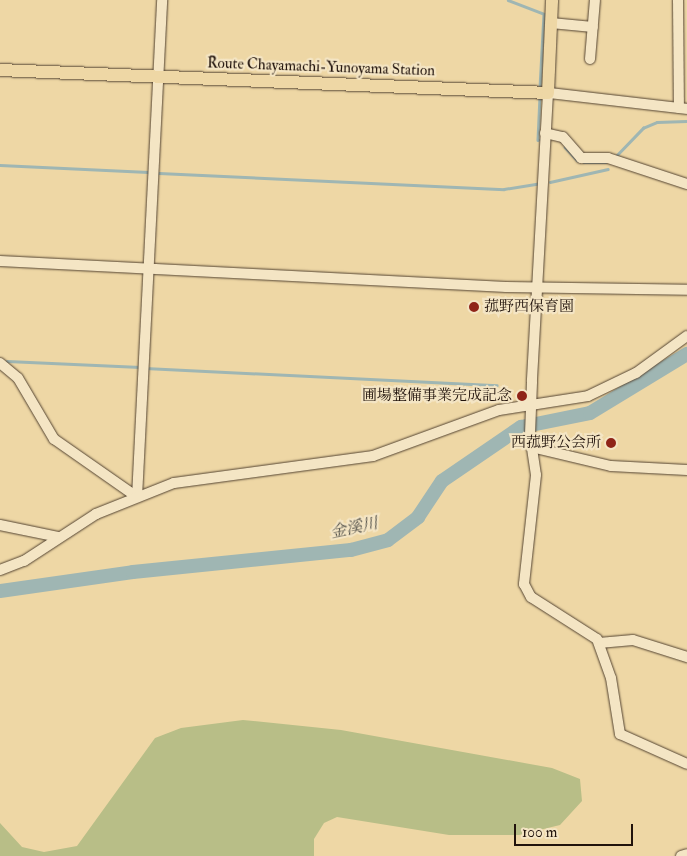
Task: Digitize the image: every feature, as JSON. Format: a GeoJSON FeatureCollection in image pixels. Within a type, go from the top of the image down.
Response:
{"type":"FeatureCollection","features":[{"type":"Feature","properties":{"kind":"main road"},"geometry":{"type":"LineString","coordinates":[[543,93],[552,0]]}},
{"type":"Feature","properties":{"kind":"main road","name":"Route Chayamachi-Yunoyama Station"},"geometry":{"type":"LineString","coordinates":[[0,70],[543,93]]}},
{"type":"Feature","properties":{"kind":"street"},"geometry":{"type":"LineString","coordinates":[[138,497],[162,0]]}},
{"type":"Feature","properties":{"kind":"street"},"geometry":{"type":"LineString","coordinates":[[590,59],[596,0]]}},
{"type":"Feature","properties":{"kind":"street"},"geometry":{"type":"LineString","coordinates":[[678,0],[682,35],[683,109],[543,93],[544,138],[531,446],[536,475],[525,591],[579,624],[599,643],[611,678],[618,731],[657,754],[687,764]]}},
{"type":"Feature","properties":{"kind":"street"},"geometry":{"type":"LineString","coordinates":[[551,23],[593,27]]}},
{"type":"Feature","properties":{"kind":"street"},"geometry":{"type":"LineString","coordinates":[[544,138],[563,137],[581,158],[613,160],[687,184]]}},
{"type":"Feature","properties":{"kind":"street"},"geometry":{"type":"LineString","coordinates":[[0,261],[506,287],[538,284],[687,290]]}},
{"type":"Feature","properties":{"kind":"street"},"geometry":{"type":"LineString","coordinates":[[0,570],[24,561],[58,536],[138,497],[207,476],[386,453],[477,416],[532,408],[588,396],[624,380],[687,336]]}},
{"type":"Feature","properties":{"kind":"street"},"geometry":{"type":"LineString","coordinates":[[0,363],[18,378],[54,439],[138,497]]}},
{"type":"Feature","properties":{"kind":"street"},"geometry":{"type":"LineString","coordinates":[[531,446],[611,466],[687,470]]}},
{"type":"Feature","properties":{"kind":"street"},"geometry":{"type":"LineString","coordinates":[[0,524],[58,536]]}},
{"type":"Feature","properties":{"kind":"street"},"geometry":{"type":"LineString","coordinates":[[599,643],[633,640],[687,656]]}},
{"type":"Feature","properties":{"kind":"street"},"geometry":{"type":"LineString","coordinates":[[681,856],[687,854]]}},
{"type":"Feature","properties":{"kind":"green space"},"geometry":{"type":"Polygon","coordinates":[[[243,720],[341,730],[552,768],[580,779],[582,801],[560,825],[519,835],[449,835],[337,817],[324,823],[314,839],[314,856],[0,856],[0,823],[22,847],[44,852],[77,846],[155,738],[181,728],[243,720]]]}},
{"type":"Feature","properties":{"kind":"waterway"},"geometry":{"type":"LineString","coordinates":[[508,0],[544,14],[540,88]]}},
{"type":"Feature","properties":{"kind":"waterway"},"geometry":{"type":"LineString","coordinates":[[540,96],[538,140],[543,140]]}},
{"type":"Feature","properties":{"kind":"waterway"},"geometry":{"type":"LineString","coordinates":[[614,158],[643,128],[657,122],[687,121]]}},
{"type":"Feature","properties":{"kind":"waterway"},"geometry":{"type":"LineString","coordinates":[[565,147],[577,160]]}},
{"type":"Feature","properties":{"kind":"waterway"},"geometry":{"type":"LineString","coordinates":[[584,163],[606,163]]}},
{"type":"Feature","properties":{"kind":"waterway"},"geometry":{"type":"LineString","coordinates":[[0,165],[148,172]]}},
{"type":"Feature","properties":{"kind":"waterway"},"geometry":{"type":"LineString","coordinates":[[550,182],[608,169]]}},
{"type":"Feature","properties":{"kind":"waterway"},"geometry":{"type":"LineString","coordinates":[[159,173],[504,189],[537,184]]}},
{"type":"Feature","properties":{"kind":"waterway","name":"金溪川"},"geometry":{"type":"LineString","coordinates":[[0,591],[133,572],[351,550],[388,540],[418,517],[442,481],[521,427],[590,413],[687,354]]}},
{"type":"Feature","properties":{"kind":"waterway"},"geometry":{"type":"LineString","coordinates":[[7,361],[140,367]]}},
{"type":"Feature","properties":{"kind":"waterway"},"geometry":{"type":"LineString","coordinates":[[145,368],[497,385]]}},
{"type":"Feature","properties":{"kind":"place","name":"菰野西保育園"},"geometry":{"type":"Point","coordinates":[474,307]}},
{"type":"Feature","properties":{"kind":"place","name":"圃場整備事業完成記念"},"geometry":{"type":"Point","coordinates":[522,396]}},
{"type":"Feature","properties":{"kind":"place","name":"西菰野公会所"},"geometry":{"type":"Point","coordinates":[611,443]}}]}
